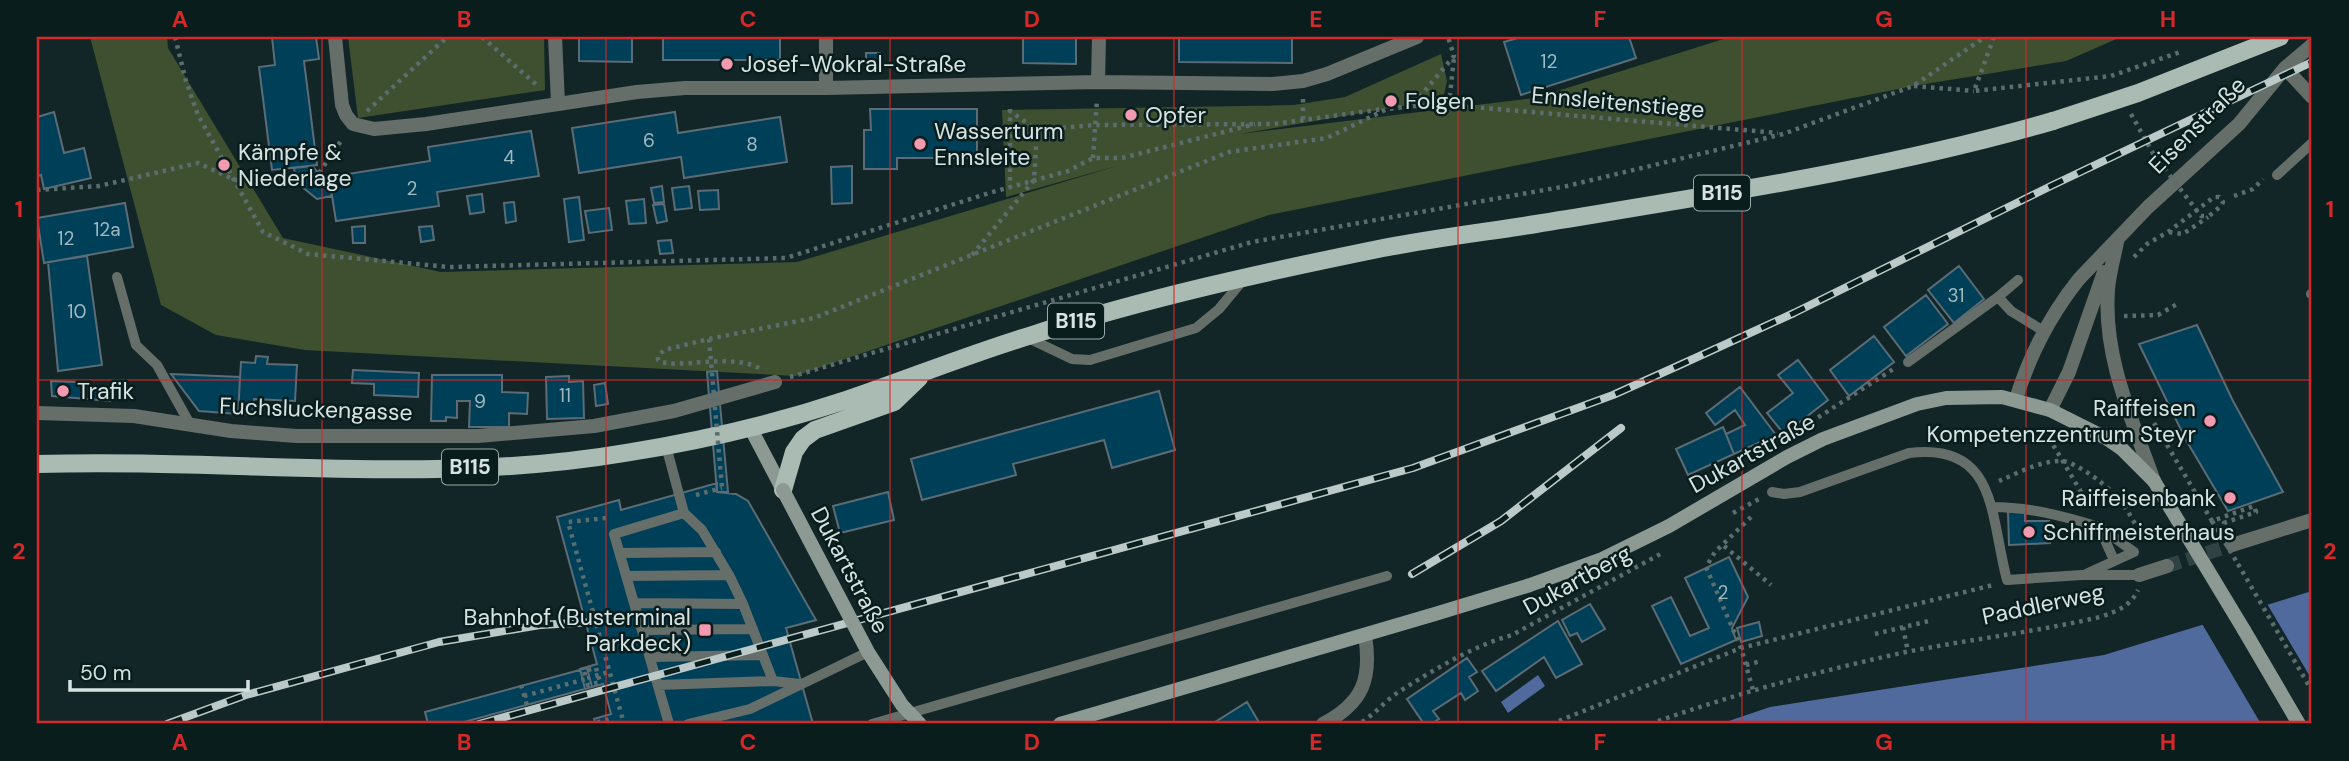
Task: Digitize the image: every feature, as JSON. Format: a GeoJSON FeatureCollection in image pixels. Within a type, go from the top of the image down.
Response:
{"type":"FeatureCollection","features":[{"type":"Feature","properties":{"kind":"main road","name":"Eisenstraße"},"geometry":{"type":"LineString","coordinates":[[1243,280],[1387,248],[1705,196],[1941,151],[2053,121],[2150,89],[2280,37]]}},
{"type":"Feature","properties":{"kind":"main road","name":"B115"},"geometry":{"type":"LineString","coordinates":[[37,464],[443,468],[557,462],[620,454],[751,429],[843,401],[1026,337],[1128,307],[1243,280]]}},
{"type":"Feature","properties":{"kind":"main road"},"geometry":{"type":"LineString","coordinates":[[783,490],[794,452],[803,439],[815,430],[894,402],[924,373]]}},
{"type":"Feature","properties":{"kind":"main road","name":"Dukartstraße"},"geometry":{"type":"LineString","coordinates":[[1060,724],[1530,585],[1602,559],[1669,526],[1823,439],[1917,404],[1975,396],[2016,399],[2050,410],[2106,438],[2122,449],[2154,481],[2299,724]]}},
{"type":"Feature","properties":{"kind":"main road","name":"Dukartstraße"},"geometry":{"type":"LineString","coordinates":[[751,429],[868,652],[902,705],[920,724]]}},
{"type":"Feature","properties":{"kind":"street"},"geometry":{"type":"LineString","coordinates":[[335,37],[342,105],[346,115],[353,124],[374,129],[685,88],[1098,82],[1273,84],[1303,81],[1327,74],[1417,37]]}},
{"type":"Feature","properties":{"kind":"street"},"geometry":{"type":"LineString","coordinates":[[555,37],[558,103]]}},
{"type":"Feature","properties":{"kind":"street"},"geometry":{"type":"LineString","coordinates":[[825,37],[825,88]]}},
{"type":"Feature","properties":{"kind":"street"},"geometry":{"type":"LineString","coordinates":[[1098,82],[1099,37]]}},
{"type":"Feature","properties":{"kind":"street","name":"Eisenstraße"},"geometry":{"type":"LineString","coordinates":[[2016,399],[2023,376],[2045,331],[2070,291],[2148,207],[2239,124],[2285,68],[2312,45]]}},
{"type":"Feature","properties":{"kind":"street"},"geometry":{"type":"LineString","coordinates":[[2285,68],[2312,97]]}},
{"type":"Feature","properties":{"kind":"street","name":"Eisenstraße"},"geometry":{"type":"LineString","coordinates":[[2050,410],[2068,372],[2118,241]]}},
{"type":"Feature","properties":{"kind":"street","name":"Eisenstraße"},"geometry":{"type":"LineString","coordinates":[[2118,241],[2108,290],[2109,345],[2154,481]]}},
{"type":"Feature","properties":{"kind":"street","name":"Fuchsluckengasse"},"geometry":{"type":"LineString","coordinates":[[37,413],[134,416],[191,426],[296,436],[478,436],[594,426],[674,411],[775,382]]}},
{"type":"Feature","properties":{"kind":"street"},"geometry":{"type":"LineString","coordinates":[[2232,545],[2312,520]]}},
{"type":"Feature","properties":{"kind":"street"},"geometry":{"type":"LineString","coordinates":[[2139,575],[2167,566]]}},
{"type":"Feature","properties":{"kind":"street"},"geometry":{"type":"LineString","coordinates":[[1323,724],[1343,713],[1363,686],[1367,667],[1365,635]]}},
{"type":"Feature","properties":{"kind":"lane"},"geometry":{"type":"LineString","coordinates":[[2277,175],[2312,143]]}},
{"type":"Feature","properties":{"kind":"lane"},"geometry":{"type":"LineString","coordinates":[[117,277],[136,345],[157,365],[191,426]]}},
{"type":"Feature","properties":{"kind":"lane"},"geometry":{"type":"LineString","coordinates":[[1026,337],[1072,359],[1090,360],[1196,328],[1219,309],[1243,280]]}},
{"type":"Feature","properties":{"kind":"lane"},"geometry":{"type":"LineString","coordinates":[[1908,362],[2018,280]]}},
{"type":"Feature","properties":{"kind":"lane"},"geometry":{"type":"LineString","coordinates":[[1998,297],[2011,311],[2045,331]]}},
{"type":"Feature","properties":{"kind":"lane"},"geometry":{"type":"LineString","coordinates":[[666,446],[684,513],[702,530],[729,575],[773,681]]}},
{"type":"Feature","properties":{"kind":"lane","name":"Paddlerweg"},"geometry":{"type":"LineString","coordinates":[[1772,492],[1800,492],[1891,458],[1926,451],[1955,456],[1969,464],[1985,487],[2007,580],[2082,575],[2139,575]]}},
{"type":"Feature","properties":{"kind":"lane"},"geometry":{"type":"LineString","coordinates":[[1992,508],[2015,507],[2051,513],[2099,527],[2134,552],[2082,575]]}},
{"type":"Feature","properties":{"kind":"lane"},"geometry":{"type":"LineString","coordinates":[[669,724],[614,534],[684,513]]}},
{"type":"Feature","properties":{"kind":"lane"},"geometry":{"type":"LineString","coordinates":[[2099,527],[2114,559]]}},
{"type":"Feature","properties":{"kind":"lane"},"geometry":{"type":"LineString","coordinates":[[620,553],[716,552]]}},
{"type":"Feature","properties":{"kind":"lane"},"geometry":{"type":"LineString","coordinates":[[626,576],[729,575]]}},
{"type":"Feature","properties":{"kind":"lane"},"geometry":{"type":"LineString","coordinates":[[872,724],[1387,576]]}},
{"type":"Feature","properties":{"kind":"lane"},"geometry":{"type":"LineString","coordinates":[[634,603],[743,604]]}},
{"type":"Feature","properties":{"kind":"lane"},"geometry":{"type":"LineString","coordinates":[[642,630],[753,629]]}},
{"type":"Feature","properties":{"kind":"lane"},"geometry":{"type":"LineString","coordinates":[[688,724],[750,709],[868,652]]}},
{"type":"Feature","properties":{"kind":"lane"},"geometry":{"type":"LineString","coordinates":[[651,657],[763,655]]}},
{"type":"Feature","properties":{"kind":"lane"},"geometry":{"type":"LineString","coordinates":[[658,685],[773,681],[803,684]]}},
{"type":"Feature","properties":{"kind":"path"},"geometry":{"type":"LineString","coordinates":[[175,37],[198,115],[263,232],[308,254],[449,267],[786,258],[1068,171],[1093,158],[1122,158],[1255,124]]}},
{"type":"Feature","properties":{"kind":"path"},"geometry":{"type":"LineString","coordinates":[[37,190],[99,186],[198,163],[235,180],[319,173],[353,124],[447,37]]}},
{"type":"Feature","properties":{"kind":"path"},"geometry":{"type":"LineString","coordinates":[[482,37],[558,103]]}},
{"type":"Feature","properties":{"kind":"path"},"geometry":{"type":"LineString","coordinates":[[1448,37],[1454,57],[1449,105]]}},
{"type":"Feature","properties":{"kind":"path"},"geometry":{"type":"LineString","coordinates":[[1985,37],[1913,86],[1974,91],[2110,76],[2185,50]]}},
{"type":"Feature","properties":{"kind":"path"},"geometry":{"type":"LineString","coordinates":[[1974,91],[1994,37]]}},
{"type":"Feature","properties":{"kind":"path"},"geometry":{"type":"LineString","coordinates":[[1412,106],[1454,57]]}},
{"type":"Feature","properties":{"kind":"path"},"geometry":{"type":"LineString","coordinates":[[1093,158],[1098,82]]}},
{"type":"Feature","properties":{"kind":"path","name":"Ennsleitenstiege"},"geometry":{"type":"LineString","coordinates":[[1255,124],[1274,124],[1412,106],[1449,105],[1783,134]]}},
{"type":"Feature","properties":{"kind":"path"},"geometry":{"type":"LineString","coordinates":[[775,382],[756,365],[737,361],[712,360],[669,365],[658,360],[660,352],[664,350],[814,318],[1229,152],[1327,138],[1387,109]]}},
{"type":"Feature","properties":{"kind":"path"},"geometry":{"type":"LineString","coordinates":[[1010,187],[1010,111],[1037,130],[1095,125],[1255,124]]}},
{"type":"Feature","properties":{"kind":"path"},"geometry":{"type":"LineString","coordinates":[[971,255],[1034,180],[1037,130]]}},
{"type":"Feature","properties":{"kind":"path"},"geometry":{"type":"LineString","coordinates":[[2154,155],[2201,216],[2208,216]]}},
{"type":"Feature","properties":{"kind":"path"},"geometry":{"type":"LineString","coordinates":[[2132,260],[2147,244],[2168,232],[2214,197],[2219,197],[2223,202],[2183,234],[2168,232]]}},
{"type":"Feature","properties":{"kind":"path"},"geometry":{"type":"LineString","coordinates":[[2123,316],[2158,316],[2179,303]]}},
{"type":"Feature","properties":{"kind":"path"},"geometry":{"type":"LineString","coordinates":[[709,339],[722,488]]}},
{"type":"Feature","properties":{"kind":"path"},"geometry":{"type":"LineString","coordinates":[[1804,427],[1889,370],[1908,362]]}},
{"type":"Feature","properties":{"kind":"path"},"geometry":{"type":"LineString","coordinates":[[2151,417],[2312,691]]}},
{"type":"Feature","properties":{"kind":"path"},"geometry":{"type":"LineString","coordinates":[[2049,439],[2087,500]]}},
{"type":"Feature","properties":{"kind":"path"},"geometry":{"type":"LineString","coordinates":[[1730,464],[1751,455]]}},
{"type":"Feature","properties":{"kind":"path"},"geometry":{"type":"LineString","coordinates":[[1985,487],[2044,463],[2063,461],[2093,477],[2118,498],[2144,539]]}},
{"type":"Feature","properties":{"kind":"path"},"geometry":{"type":"LineString","coordinates":[[1726,517],[1772,492]]}},
{"type":"Feature","properties":{"kind":"path"},"geometry":{"type":"LineString","coordinates":[[2211,519],[2254,506],[2256,512],[2224,523],[2225,525]]}},
{"type":"Feature","properties":{"kind":"path"},"geometry":{"type":"LineString","coordinates":[[1751,517],[1715,552],[1706,567],[1741,648],[1753,690]]}},
{"type":"Feature","properties":{"kind":"path"},"geometry":{"type":"LineString","coordinates":[[602,519],[568,522],[623,724]]}},
{"type":"Feature","properties":{"kind":"path"},"geometry":{"type":"LineString","coordinates":[[1724,545],[1771,584]]}},
{"type":"Feature","properties":{"kind":"path","name":"Dukartberg"},"geometry":{"type":"LineString","coordinates":[[1357,724],[1372,716],[1397,693],[1482,645],[1512,635],[1669,549]]}},
{"type":"Feature","properties":{"kind":"path","name":"Paddlerweg"},"geometry":{"type":"LineString","coordinates":[[1650,724],[1817,672],[1908,652],[2100,617],[2122,609],[2131,602],[2137,591],[2139,575]]}},
{"type":"Feature","properties":{"kind":"path"},"geometry":{"type":"LineString","coordinates":[[1551,724],[1741,648],[1985,588],[2007,580]]}},
{"type":"Feature","properties":{"kind":"path"},"geometry":{"type":"LineString","coordinates":[[1875,634],[1933,620]]}},
{"type":"Feature","properties":{"kind":"path"},"geometry":{"type":"LineString","coordinates":[[1903,627],[1908,652]]}},
{"type":"Feature","properties":{"kind":"path"},"geometry":{"type":"LineString","coordinates":[[1746,665],[1761,661]]}},
{"type":"Feature","properties":{"kind":"path"},"geometry":{"type":"LineString","coordinates":[[584,668],[589,688]]}},
{"type":"Feature","properties":{"kind":"path"},"geometry":{"type":"LineString","coordinates":[[524,696],[609,672]]}},
{"type":"Feature","properties":{"kind":"path"},"geometry":{"type":"LineString","coordinates":[[521,685],[527,705]]}},
{"type":"Feature","properties":{"kind":"path"},"geometry":{"type":"LineString","coordinates":[[598,718],[600,724]]}},
{"type":"Feature","properties":{"kind":"path"},"geometry":{"type":"LineString","coordinates":[[600,724],[599,722],[610,719],[612,724]]}},
{"type":"Feature","properties":{"kind":"green space"},"geometry":{"type":"Polygon","coordinates":[[[90,37],[167,37],[168,48],[283,238],[441,272],[797,262],[1120,165],[1006,197],[1002,110],[1294,105],[1345,97],[1441,54],[1447,81],[1443,99],[1240,134],[1535,98],[1730,37],[2121,37],[2066,61],[1913,86],[1269,215],[795,376],[305,350],[216,335],[161,305],[90,37]]]}},
{"type":"Feature","properties":{"kind":"green space"},"geometry":{"type":"Polygon","coordinates":[[[348,37],[544,37],[545,90],[358,118],[348,37]]]}},
{"type":"Feature","properties":{"kind":"water"},"geometry":{"type":"Polygon","coordinates":[[[2312,591],[2312,724],[1720,724],[1770,707],[2104,655],[2312,591]]]}},
{"type":"Feature","properties":{"kind":"water"},"geometry":{"type":"Polygon","coordinates":[[[1538,675],[1545,686],[1508,713],[1501,702],[1538,675]]]}},
{"type":"Feature","properties":{"kind":"pier"},"geometry":{"type":"Polygon","coordinates":[[[2266,602],[2312,680],[2312,724],[2261,724],[2201,622],[2266,602]]]}},
{"type":"Feature","properties":{"kind":"building"},"geometry":{"type":"Polygon","coordinates":[[[272,37],[316,37],[319,59],[304,61],[317,165],[272,170],[259,67],[275,65],[272,37]]]}},
{"type":"Feature","properties":{"kind":"building"},"geometry":{"type":"Polygon","coordinates":[[[579,37],[632,37],[632,62],[579,61],[579,37]]]}},
{"type":"Feature","properties":{"kind":"building"},"geometry":{"type":"Polygon","coordinates":[[[663,37],[780,37],[780,60],[663,60],[663,37]]]}},
{"type":"Feature","properties":{"kind":"building"},"geometry":{"type":"Polygon","coordinates":[[[1023,37],[1076,37],[1076,64],[1023,63],[1023,37]]]}},
{"type":"Feature","properties":{"kind":"building"},"geometry":{"type":"Polygon","coordinates":[[[1179,37],[1292,37],[1292,63],[1179,62],[1179,37]]]}},
{"type":"Feature","properties":{"kind":"building"},"geometry":{"type":"Polygon","coordinates":[[[1521,37],[1629,37],[1636,58],[1521,95],[1504,42],[1521,37]]]}},
{"type":"Feature","properties":{"kind":"building"},"geometry":{"type":"Polygon","coordinates":[[[866,53],[880,53],[880,64],[866,64],[866,53]]]}},
{"type":"Feature","properties":{"kind":"building","name":"Wasserturm Ennsleite"},"geometry":{"type":"Polygon","coordinates":[[[870,109],[977,109],[977,158],[897,158],[897,169],[864,169],[864,130],[871,130],[870,109]]]}},
{"type":"Feature","properties":{"kind":"building"},"geometry":{"type":"Polygon","coordinates":[[[54,112],[64,153],[84,148],[91,178],[44,189],[41,175],[37,176],[37,117],[54,112]]]}},
{"type":"Feature","properties":{"kind":"building"},"geometry":{"type":"Polygon","coordinates":[[[675,112],[678,133],[780,117],[787,162],[684,178],[681,157],[579,173],[572,128],[675,112]]]}},
{"type":"Feature","properties":{"kind":"building"},"geometry":{"type":"Polygon","coordinates":[[[531,131],[539,176],[437,192],[439,206],[336,221],[329,177],[430,161],[428,147],[531,131]]]}},
{"type":"Feature","properties":{"kind":"building"},"geometry":{"type":"Polygon","coordinates":[[[312,166],[323,178],[329,177],[332,196],[317,199],[296,182],[294,168],[312,166]]]}},
{"type":"Feature","properties":{"kind":"building"},"geometry":{"type":"Polygon","coordinates":[[[852,166],[852,203],[832,204],[831,167],[852,166]]]}},
{"type":"Feature","properties":{"kind":"building"},"geometry":{"type":"Polygon","coordinates":[[[662,186],[664,202],[654,203],[651,188],[662,186]]]}},
{"type":"Feature","properties":{"kind":"building"},"geometry":{"type":"Polygon","coordinates":[[[689,186],[692,208],[675,210],[672,188],[689,186]]]}},
{"type":"Feature","properties":{"kind":"building"},"geometry":{"type":"Polygon","coordinates":[[[718,190],[719,209],[700,210],[698,191],[718,190]]]}},
{"type":"Feature","properties":{"kind":"building"},"geometry":{"type":"Polygon","coordinates":[[[482,194],[484,212],[470,214],[467,196],[482,194]]]}},
{"type":"Feature","properties":{"kind":"building"},"geometry":{"type":"Polygon","coordinates":[[[579,197],[584,240],[569,242],[564,199],[579,197]]]}},
{"type":"Feature","properties":{"kind":"building"},"geometry":{"type":"Polygon","coordinates":[[[644,199],[646,223],[629,224],[626,201],[644,199]]]}},
{"type":"Feature","properties":{"kind":"building"},"geometry":{"type":"Polygon","coordinates":[[[514,202],[516,221],[506,223],[504,203],[514,202]]]}},
{"type":"Feature","properties":{"kind":"building"},"geometry":{"type":"Polygon","coordinates":[[[125,203],[133,247],[44,263],[37,218],[125,203]]]}},
{"type":"Feature","properties":{"kind":"building"},"geometry":{"type":"Polygon","coordinates":[[[664,204],[667,221],[657,223],[653,205],[664,204]]]}},
{"type":"Feature","properties":{"kind":"building"},"geometry":{"type":"Polygon","coordinates":[[[609,208],[612,230],[589,233],[585,211],[609,208]]]}},
{"type":"Feature","properties":{"kind":"building"},"geometry":{"type":"Polygon","coordinates":[[[365,226],[365,243],[353,243],[352,227],[365,226]]]}},
{"type":"Feature","properties":{"kind":"building"},"geometry":{"type":"Polygon","coordinates":[[[432,226],[434,240],[421,242],[419,227],[432,226]]]}},
{"type":"Feature","properties":{"kind":"building"},"geometry":{"type":"Polygon","coordinates":[[[671,240],[673,253],[660,254],[658,241],[671,240]]]}},
{"type":"Feature","properties":{"kind":"building"},"geometry":{"type":"Polygon","coordinates":[[[87,256],[102,365],[58,371],[48,262],[87,256]]]}},
{"type":"Feature","properties":{"kind":"building"},"geometry":{"type":"Polygon","coordinates":[[[1959,266],[1984,299],[1954,323],[1928,290],[1959,266]]]}},
{"type":"Feature","properties":{"kind":"building"},"geometry":{"type":"Polygon","coordinates":[[[1926,295],[1948,324],[1906,356],[1884,327],[1926,295]]]}},
{"type":"Feature","properties":{"kind":"building","name":"Raiffeisen Kompetenzzentrum Steyr"},"geometry":{"type":"Polygon","coordinates":[[[2197,325],[2233,401],[2283,492],[2228,511],[2186,440],[2139,344],[2197,325]]]}},
{"type":"Feature","properties":{"kind":"building"},"geometry":{"type":"Polygon","coordinates":[[[1874,336],[1894,362],[1849,396],[1830,370],[1874,336]]]}},
{"type":"Feature","properties":{"kind":"building"},"geometry":{"type":"Polygon","coordinates":[[[256,356],[268,357],[267,364],[297,365],[295,401],[254,399],[253,415],[238,414],[241,362],[255,363],[256,356]]]}},
{"type":"Feature","properties":{"kind":"building"},"geometry":{"type":"Polygon","coordinates":[[[1798,360],[1828,400],[1784,434],[1767,413],[1793,393],[1778,375],[1798,360]]]}},
{"type":"Feature","properties":{"kind":"building"},"geometry":{"type":"Polygon","coordinates":[[[353,370],[419,373],[418,397],[374,395],[374,384],[352,383],[353,370]]]}},
{"type":"Feature","properties":{"kind":"building"},"geometry":{"type":"Polygon","coordinates":[[[717,371],[728,492],[717,492],[707,372],[717,371]]]}},
{"type":"Feature","properties":{"kind":"building"},"geometry":{"type":"Polygon","coordinates":[[[171,374],[240,377],[238,414],[199,411],[171,374]]]}},
{"type":"Feature","properties":{"kind":"building"},"geometry":{"type":"Polygon","coordinates":[[[432,375],[502,375],[502,392],[528,393],[527,414],[509,413],[509,427],[469,427],[470,401],[457,401],[457,418],[446,417],[446,421],[431,421],[432,375]]]}},
{"type":"Feature","properties":{"kind":"building"},"geometry":{"type":"Polygon","coordinates":[[[569,376],[569,382],[583,381],[584,418],[547,419],[546,377],[569,376]]]}},
{"type":"Feature","properties":{"kind":"building"},"geometry":{"type":"Polygon","coordinates":[[[51,381],[75,382],[110,390],[110,401],[52,396],[51,381]]]}},
{"type":"Feature","properties":{"kind":"building"},"geometry":{"type":"Polygon","coordinates":[[[605,383],[608,404],[596,406],[594,385],[605,383]]]}},
{"type":"Feature","properties":{"kind":"building"},"geometry":{"type":"Polygon","coordinates":[[[1740,387],[1776,435],[1734,454],[1726,434],[1745,425],[1735,410],[1715,425],[1706,413],[1740,387]]]}},
{"type":"Feature","properties":{"kind":"building"},"geometry":{"type":"Polygon","coordinates":[[[1159,391],[1175,450],[1112,468],[1104,440],[1013,464],[1016,475],[922,500],[911,459],[1159,391]]]}},
{"type":"Feature","properties":{"kind":"building"},"geometry":{"type":"Polygon","coordinates":[[[1723,427],[1734,454],[1688,475],[1676,449],[1723,427]]]}},
{"type":"Feature","properties":{"kind":"building"},"geometry":{"type":"Polygon","coordinates":[[[717,483],[717,492],[736,494],[748,501],[816,620],[786,628],[813,724],[596,724],[594,719],[611,714],[603,684],[585,689],[580,669],[597,664],[557,517],[619,500],[621,510],[717,483]]]}},
{"type":"Feature","properties":{"kind":"building"},"geometry":{"type":"Polygon","coordinates":[[[888,492],[894,520],[840,533],[833,506],[888,492]]]}},
{"type":"Feature","properties":{"kind":"building","name":"Schiffmeisterhaus"},"geometry":{"type":"Polygon","coordinates":[[[2008,512],[2025,512],[2025,521],[2049,521],[2050,543],[2009,545],[2008,512]]]}},
{"type":"Feature","properties":{"kind":"building"},"geometry":{"type":"Polygon","coordinates":[[[1729,557],[1748,597],[1732,628],[1736,640],[1681,664],[1652,606],[1671,597],[1690,636],[1709,628],[1685,578],[1729,557]]]}},
{"type":"Feature","properties":{"kind":"building"},"geometry":{"type":"Polygon","coordinates":[[[1590,604],[1605,629],[1582,642],[1577,633],[1570,636],[1562,620],[1590,604]]]}},
{"type":"Feature","properties":{"kind":"building"},"geometry":{"type":"Polygon","coordinates":[[[1558,621],[1582,664],[1556,678],[1544,657],[1496,691],[1482,671],[1558,621]]]}},
{"type":"Feature","properties":{"kind":"building"},"geometry":{"type":"Polygon","coordinates":[[[1759,622],[1762,636],[1741,642],[1737,628],[1759,622]]]}},
{"type":"Feature","properties":{"kind":"building"},"geometry":{"type":"Polygon","coordinates":[[[1467,658],[1477,672],[1469,677],[1478,691],[1465,700],[1461,693],[1433,711],[1439,719],[1431,724],[1424,724],[1407,699],[1467,658]]]}},
{"type":"Feature","properties":{"kind":"building"},"geometry":{"type":"Polygon","coordinates":[[[587,668],[592,687],[457,724],[428,724],[425,712],[587,668]]]}},
{"type":"Feature","properties":{"kind":"building"},"geometry":{"type":"Polygon","coordinates":[[[1247,702],[1260,724],[1212,724],[1247,702]]]}},
{"type":"Feature","properties":{"kind":"tunnel"},"geometry":{"type":"LineString","coordinates":[[2167,566],[2232,545]]}},
{"type":"Feature","properties":{"kind":"railway"},"geometry":{"type":"LineString","coordinates":[[479,724],[1413,468],[1613,395],[1682,364],[1794,313],[2053,185],[2312,62]]}},
{"type":"Feature","properties":{"kind":"railway"},"geometry":{"type":"LineString","coordinates":[[1412,574],[1501,521],[1621,428]]}},
{"type":"Feature","properties":{"kind":"railway"},"geometry":{"type":"LineString","coordinates":[[167,724],[246,695],[439,642],[540,625],[594,622]]}},
{"type":"Feature","properties":{"kind":"place","name":"Josef-Wokral-Straße"},"geometry":{"type":"Point","coordinates":[727,64]}},
{"type":"Feature","properties":{"kind":"place","name":"Folgen"},"geometry":{"type":"Point","coordinates":[1391,101]}},
{"type":"Feature","properties":{"kind":"place","name":"Opfer"},"geometry":{"type":"Point","coordinates":[1131,115]}},
{"type":"Feature","properties":{"kind":"place","name":"Wasserturm Ennsleite"},"geometry":{"type":"Point","coordinates":[920,144]}},
{"type":"Feature","properties":{"kind":"place","name":"Kämpfe & Niederlage"},"geometry":{"type":"Point","coordinates":[224,165]}},
{"type":"Feature","properties":{"kind":"place","name":"Trafik"},"geometry":{"type":"Point","coordinates":[63,391]}},
{"type":"Feature","properties":{"kind":"place","name":"Raiffeisen Kompetenzzentrum Steyr"},"geometry":{"type":"Point","coordinates":[2210,421]}},
{"type":"Feature","properties":{"kind":"place","name":"Raiffeisenbank"},"geometry":{"type":"Point","coordinates":[2230,498]}},
{"type":"Feature","properties":{"kind":"place","name":"Schiffmeisterhaus"},"geometry":{"type":"Point","coordinates":[2029,532]}},
{"type":"Feature","properties":{"kind":"place","name":"Bahnhof (Busterminal Parkdeck)"},"geometry":{"type":"Point","coordinates":[705,630]}}]}
